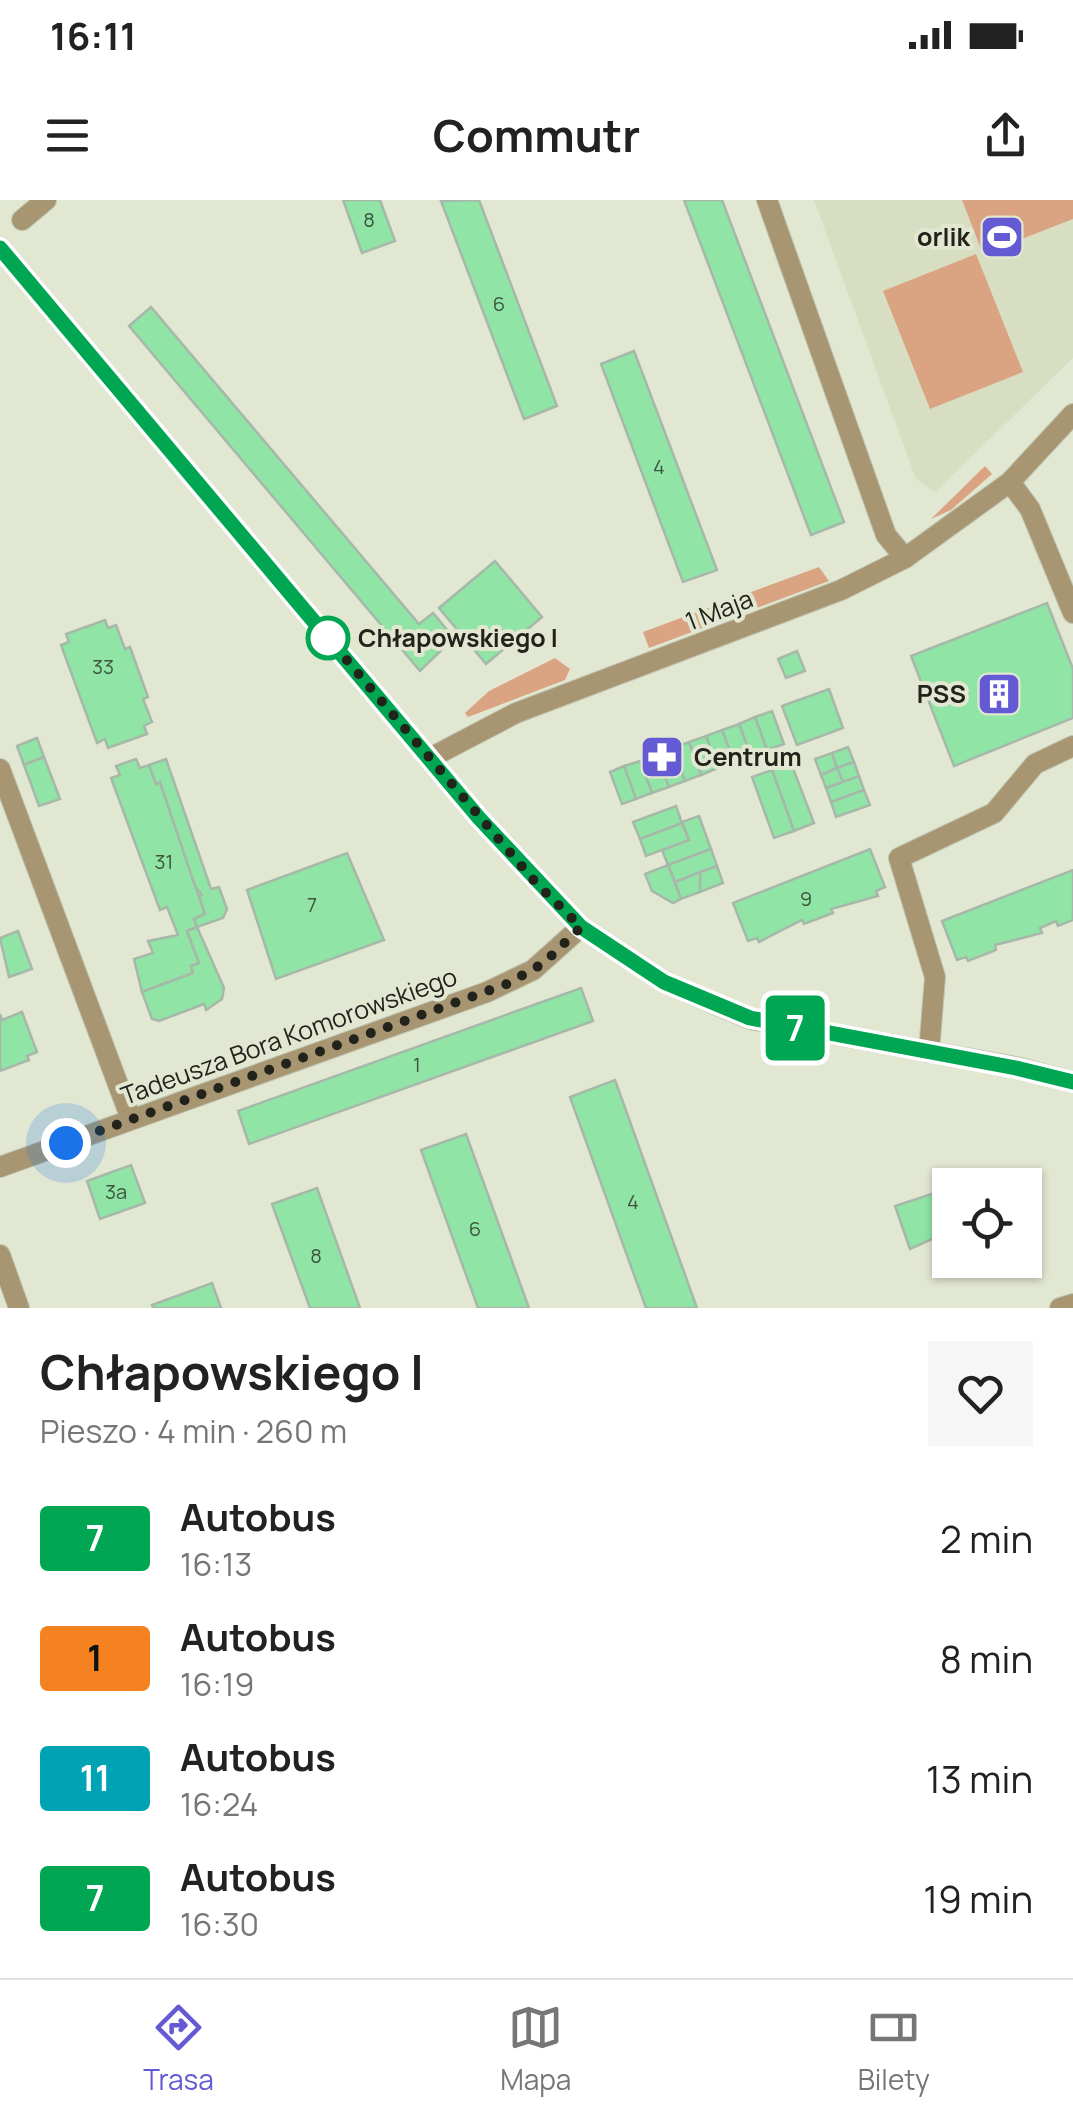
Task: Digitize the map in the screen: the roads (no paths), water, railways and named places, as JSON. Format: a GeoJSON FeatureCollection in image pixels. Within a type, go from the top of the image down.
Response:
{"type":"FeatureCollection","features":[{"type":"Feature","properties":{"kind":"street"},"geometry":{"type":"LineString","coordinates":[[22,220],[46,200]]}},
{"type":"Feature","properties":{"kind":"street"},"geometry":{"type":"LineString","coordinates":[[767,200],[886,536],[906,558]]}},
{"type":"Feature","properties":{"kind":"street"},"geometry":{"type":"LineString","coordinates":[[0,248],[536,883],[581,927],[628,961],[710,1005],[750,1018],[1073,1082]]}},
{"type":"Feature","properties":{"kind":"street","name":"1 Maja"},"geometry":{"type":"LineString","coordinates":[[430,758],[516,714],[841,590],[906,558],[1010,482],[1073,414]]}},
{"type":"Feature","properties":{"kind":"street"},"geometry":{"type":"LineString","coordinates":[[1010,482],[1030,509],[1073,613]]}},
{"type":"Feature","properties":{"kind":"street"},"geometry":{"type":"LineString","coordinates":[[929,1052],[935,977],[899,858],[994,813],[1035,764],[1073,746]]}},
{"type":"Feature","properties":{"kind":"street"},"geometry":{"type":"LineString","coordinates":[[0,770],[131,1119]]}},
{"type":"Feature","properties":{"kind":"street","name":"Tadeusza Bora Komorowskiego"},"geometry":{"type":"LineString","coordinates":[[0,1167],[507,984],[544,963],[581,927]]}},
{"type":"Feature","properties":{"kind":"street"},"geometry":{"type":"LineString","coordinates":[[0,1255],[19,1308]]}},
{"type":"Feature","properties":{"kind":"street"},"geometry":{"type":"LineString","coordinates":[[1060,1308],[1073,1304]]}},
{"type":"Feature","properties":{"kind":"place","name":"orlik"},"geometry":{"type":"Point","coordinates":[1002,237]}},
{"type":"Feature","properties":{"kind":"place","name":"Chłapowskiego I"},"geometry":{"type":"Point","coordinates":[328,638]}},
{"type":"Feature","properties":{"kind":"place","name":"PSS"},"geometry":{"type":"Point","coordinates":[999,694]}},
{"type":"Feature","properties":{"kind":"place","name":"Centrum"},"geometry":{"type":"Point","coordinates":[662,757]}}]}
